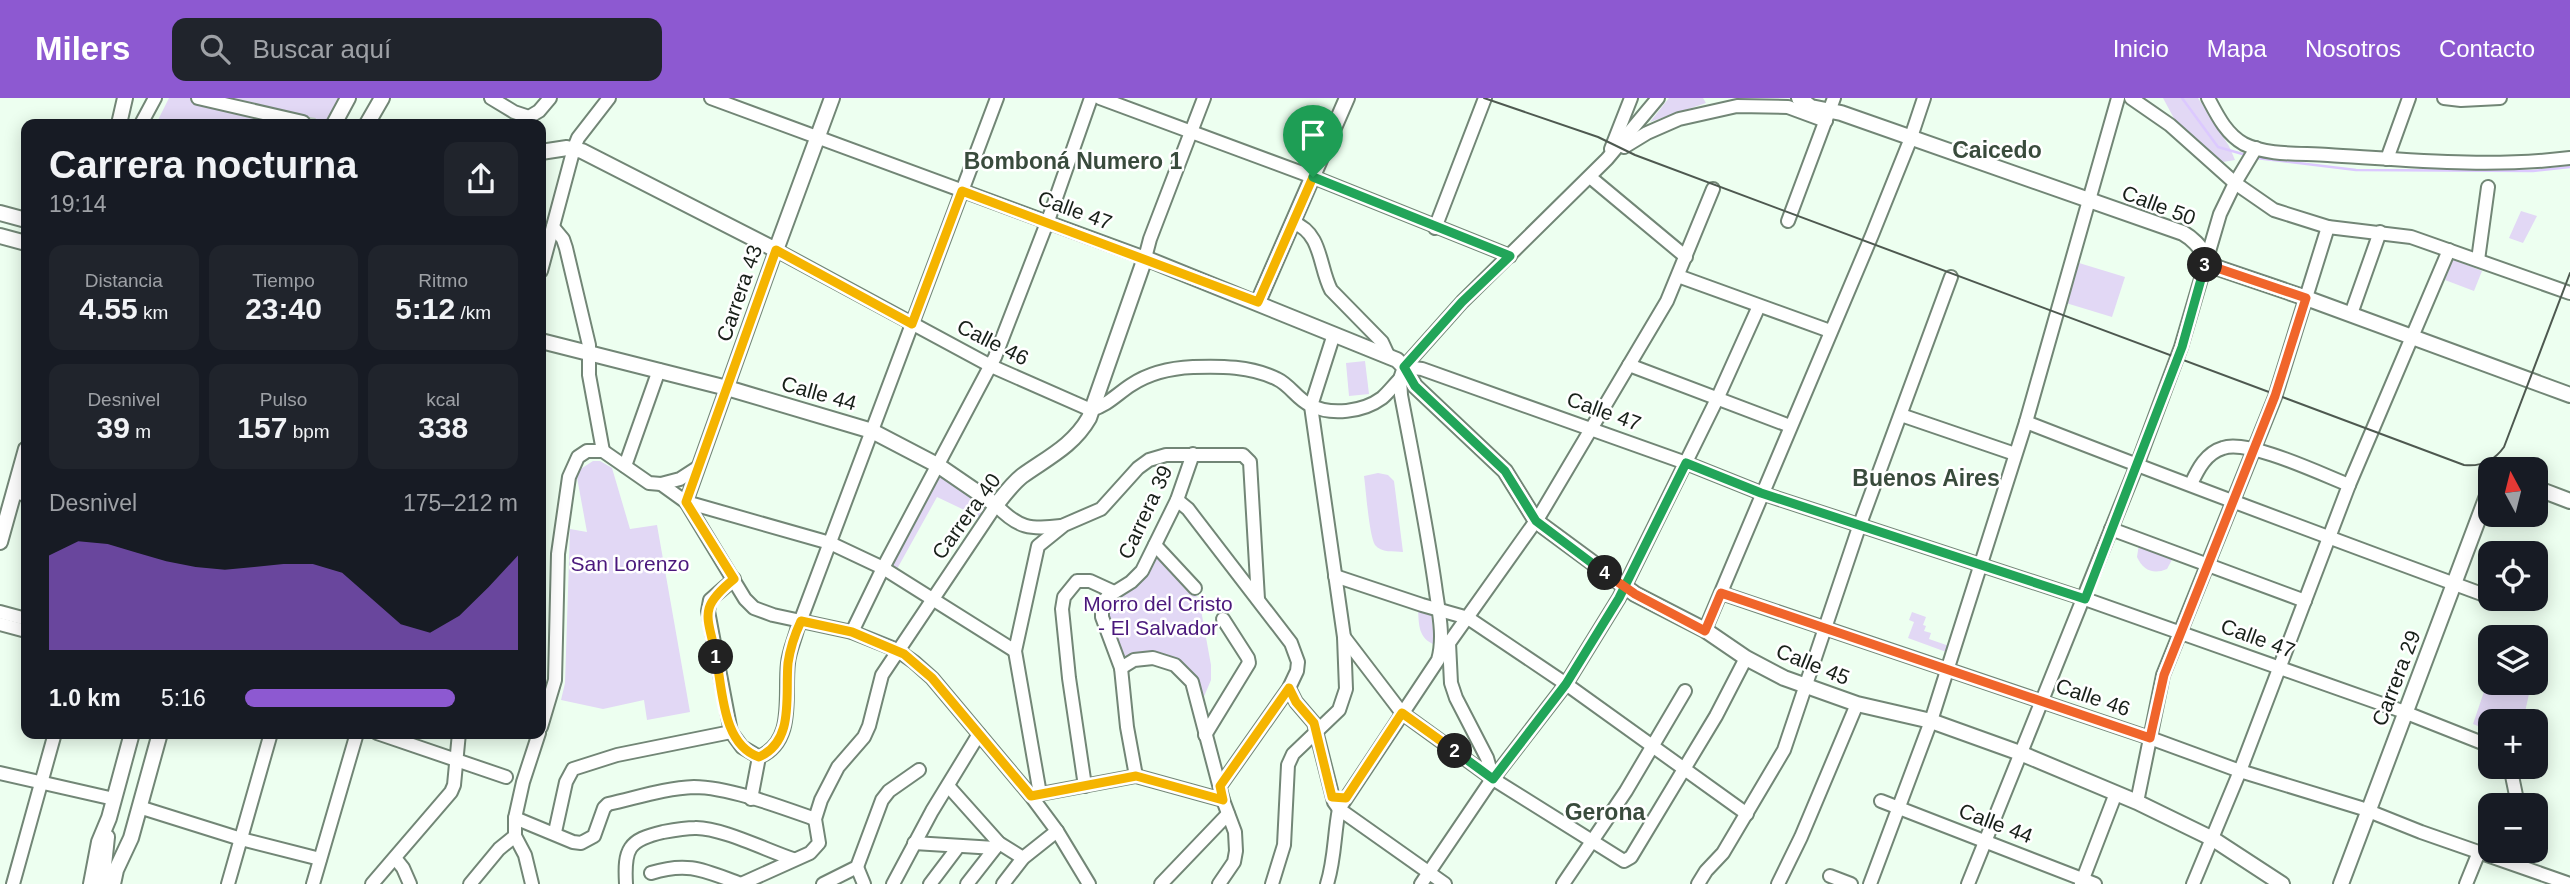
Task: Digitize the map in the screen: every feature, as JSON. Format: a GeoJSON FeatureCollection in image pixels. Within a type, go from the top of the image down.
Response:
{"type":"FeatureCollection","features":[{"type":"Feature","properties":{"kind":"main road"},"geometry":{"type":"LineString","coordinates":[[120,119],[125,98]]}},
{"type":"Feature","properties":{"kind":"main road"},"geometry":{"type":"LineString","coordinates":[[337,119],[348,98]]}},
{"type":"Feature","properties":{"kind":"main road"},"geometry":{"type":"LineString","coordinates":[[345,119],[357,98]]}},
{"type":"Feature","properties":{"kind":"main road"},"geometry":{"type":"LineString","coordinates":[[370,119],[382,98]]}},
{"type":"Feature","properties":{"kind":"main road","name":"Carrera 43"},"geometry":{"type":"LineString","coordinates":[[776,250],[832,98]]}},
{"type":"Feature","properties":{"kind":"main road"},"geometry":{"type":"LineString","coordinates":[[1258,302],[1347,98]]}},
{"type":"Feature","properties":{"kind":"main road","name":"Calle 50"},"geometry":{"type":"LineString","coordinates":[[1796,101],[1830,110],[2183,233],[2197,242],[2217,268],[2351,314],[2570,396]]}},
{"type":"Feature","properties":{"kind":"main road"},"geometry":{"type":"LineString","coordinates":[[546,151],[574,148]]}},
{"type":"Feature","properties":{"kind":"main road","name":"Calle 46"},"geometry":{"type":"LineString","coordinates":[[574,148],[776,250]]}},
{"type":"Feature","properties":{"kind":"main road"},"geometry":{"type":"LineString","coordinates":[[0,213],[21,218]]}},
{"type":"Feature","properties":{"kind":"main road"},"geometry":{"type":"LineString","coordinates":[[0,236],[21,242]]}},
{"type":"Feature","properties":{"kind":"main road","name":"Calle 47"},"geometry":{"type":"LineString","coordinates":[[1145,258],[1388,355],[1402,373]]}},
{"type":"Feature","properties":{"kind":"main road","name":"Carrera 40"},"geometry":{"type":"LineString","coordinates":[[996,505],[1022,477],[1066,446],[1082,429],[1145,258]]}},
{"type":"Feature","properties":{"kind":"main road","name":"Calle 44"},"geometry":{"type":"LineString","coordinates":[[546,342],[727,388],[872,431],[939,466],[996,505]]}},
{"type":"Feature","properties":{"kind":"main road","name":"Calle 45"},"geometry":{"type":"LineString","coordinates":[[1402,373],[1505,471],[1536,521],[1625,587],[1784,678],[1857,704],[1931,721],[2020,753],[2137,802],[2213,839],[2282,884]]}},
{"type":"Feature","properties":{"kind":"main road"},"geometry":{"type":"LineString","coordinates":[[2548,493],[2570,501]]}},
{"type":"Feature","properties":{"kind":"main road"},"geometry":{"type":"LineString","coordinates":[[0,542],[20,494]]}},
{"type":"Feature","properties":{"kind":"main road","name":"Carrera 29"},"geometry":{"type":"LineString","coordinates":[[2341,884],[2478,520]]}},
{"type":"Feature","properties":{"kind":"main road"},"geometry":{"type":"LineString","coordinates":[[92,884],[99,842],[130,739]]}},
{"type":"Feature","properties":{"kind":"main road"},"geometry":{"type":"LineString","coordinates":[[123,884],[131,838],[158,739]]}},
{"type":"Feature","properties":{"kind":"main road"},"geometry":{"type":"LineString","coordinates":[[102,884],[108,818]]}},
{"type":"Feature","properties":{"kind":"main road"},"geometry":{"type":"LineString","coordinates":[[113,884],[116,870],[131,838]]}},
{"type":"Feature","properties":{"kind":"street"},"geometry":{"type":"LineString","coordinates":[[144,119],[155,98]]}},
{"type":"Feature","properties":{"kind":"street"},"geometry":{"type":"LineString","coordinates":[[198,98],[290,119]]}},
{"type":"Feature","properties":{"kind":"street"},"geometry":{"type":"LineString","coordinates":[[491,98],[514,112],[529,117],[551,98]]}},
{"type":"Feature","properties":{"kind":"street"},"geometry":{"type":"LineString","coordinates":[[540,119],[551,98]]}},
{"type":"Feature","properties":{"kind":"street"},"geometry":{"type":"LineString","coordinates":[[546,254],[578,138],[609,98]]}},
{"type":"Feature","properties":{"kind":"street","name":"Calle 47"},"geometry":{"type":"LineString","coordinates":[[710,98],[1145,258]]}},
{"type":"Feature","properties":{"kind":"street"},"geometry":{"type":"LineString","coordinates":[[751,799],[759,757],[775,747],[785,724],[788,661],[801,621],[997,98]]}},
{"type":"Feature","properties":{"kind":"street"},"geometry":{"type":"LineString","coordinates":[[852,632],[883,568],[991,366],[1047,222],[1091,98]]}},
{"type":"Feature","properties":{"kind":"street"},"geometry":{"type":"LineString","coordinates":[[1100,98],[1313,177],[1510,256]]}},
{"type":"Feature","properties":{"kind":"street","name":"Carrera 40"},"geometry":{"type":"LineString","coordinates":[[1145,258],[1203,98]]}},
{"type":"Feature","properties":{"kind":"street"},"geometry":{"type":"LineString","coordinates":[[1435,228],[1485,98]]}},
{"type":"Feature","properties":{"kind":"street"},"geometry":{"type":"LineString","coordinates":[[1607,159],[1631,98]]}},
{"type":"Feature","properties":{"kind":"street"},"geometry":{"type":"LineString","coordinates":[[1091,410],[1110,402],[1134,383],[1152,375],[1172,369],[1209,366],[1245,369],[1268,375],[1287,386],[1311,406],[1336,412],[1364,407],[1384,396],[1453,312],[1590,177],[1658,98]]}},
{"type":"Feature","properties":{"kind":"street"},"geometry":{"type":"LineString","coordinates":[[1705,631],[1911,138],[1924,98]]}},
{"type":"Feature","properties":{"kind":"street"},"geometry":{"type":"LineString","coordinates":[[1870,884],[1931,721],[2026,422],[2118,98]]}},
{"type":"Feature","properties":{"kind":"street"},"geometry":{"type":"LineString","coordinates":[[2131,98],[2170,125],[2235,183],[2274,210],[2329,227],[2412,237],[2570,293]]}},
{"type":"Feature","properties":{"kind":"street"},"geometry":{"type":"LineString","coordinates":[[2208,98],[2233,137],[2254,151],[2482,163],[2570,158]]}},
{"type":"Feature","properties":{"kind":"street"},"geometry":{"type":"LineString","coordinates":[[2387,159],[2409,98]]}},
{"type":"Feature","properties":{"kind":"street"},"geometry":{"type":"LineString","coordinates":[[2444,98],[2500,98]]}},
{"type":"Feature","properties":{"kind":"street"},"geometry":{"type":"LineString","coordinates":[[1607,159],[1639,137],[1679,119],[1737,106],[1796,101]]}},
{"type":"Feature","properties":{"kind":"street"},"geometry":{"type":"LineString","coordinates":[[1788,221],[1830,110]]}},
{"type":"Feature","properties":{"kind":"street"},"geometry":{"type":"LineString","coordinates":[[514,112],[519,119]]}},
{"type":"Feature","properties":{"kind":"street"},"geometry":{"type":"LineString","coordinates":[[1968,884],[2085,599],[2182,347],[2220,214],[2254,151]]}},
{"type":"Feature","properties":{"kind":"street"},"geometry":{"type":"LineString","coordinates":[[2216,167],[2244,168]]}},
{"type":"Feature","properties":{"kind":"street"},"geometry":{"type":"LineString","coordinates":[[1590,177],[1686,257]]}},
{"type":"Feature","properties":{"kind":"street"},"geometry":{"type":"LineString","coordinates":[[2477,260],[2488,187]]}},
{"type":"Feature","properties":{"kind":"street"},"geometry":{"type":"LineString","coordinates":[[1493,779],[1487,758],[1451,683],[1450,643],[1536,521],[1667,301],[1713,189]]}},
{"type":"Feature","properties":{"kind":"street"},"geometry":{"type":"LineString","coordinates":[[1294,223],[1311,233],[1331,290],[1382,342],[1388,355]]}},
{"type":"Feature","properties":{"kind":"street"},"geometry":{"type":"LineString","coordinates":[[554,227],[566,248],[589,345],[589,375],[603,451]]}},
{"type":"Feature","properties":{"kind":"street"},"geometry":{"type":"LineString","coordinates":[[2137,802],[2164,675],[2276,394],[2329,227]]}},
{"type":"Feature","properties":{"kind":"street"},"geometry":{"type":"LineString","coordinates":[[2351,314],[2380,232]]}},
{"type":"Feature","properties":{"kind":"street","name":"Calle 46"},"geometry":{"type":"LineString","coordinates":[[776,250],[991,366],[1091,410]]}},
{"type":"Feature","properties":{"kind":"street","name":"Carrera 43"},"geometry":{"type":"LineString","coordinates":[[686,502],[776,250]]}},
{"type":"Feature","properties":{"kind":"street"},"geometry":{"type":"LineString","coordinates":[[2193,884],[2213,839],[2349,485],[2449,250]]}},
{"type":"Feature","properties":{"kind":"street"},"geometry":{"type":"LineString","coordinates":[[1678,276],[1830,331]]}},
{"type":"Feature","properties":{"kind":"street"},"geometry":{"type":"LineString","coordinates":[[1698,884],[1723,853],[1784,750],[1860,524],[1951,277]]}},
{"type":"Feature","properties":{"kind":"street"},"geometry":{"type":"LineString","coordinates":[[1421,884],[1493,779],[1566,684],[1625,587],[1718,397],[1759,306]]}},
{"type":"Feature","properties":{"kind":"street"},"geometry":{"type":"LineString","coordinates":[[1272,884],[1284,845],[1285,776],[1288,765],[1293,754],[1317,733],[1343,702],[1346,689],[1345,637],[1311,406],[1334,334]]}},
{"type":"Feature","properties":{"kind":"street"},"geometry":{"type":"LineString","coordinates":[[1629,365],[1790,426]]}},
{"type":"Feature","properties":{"kind":"street","name":"Calle 47"},"geometry":{"type":"LineString","coordinates":[[1402,373],[1422,369],[1686,463],[1761,493],[2085,599],[2405,713],[2478,742]]}},
{"type":"Feature","properties":{"kind":"street"},"geometry":{"type":"LineString","coordinates":[[625,466],[659,370]]}},
{"type":"Feature","properties":{"kind":"street"},"geometry":{"type":"LineString","coordinates":[[1339,801],[1438,660],[1441,641],[1439,611],[1401,395],[1402,373]]}},
{"type":"Feature","properties":{"kind":"street"},"geometry":{"type":"LineString","coordinates":[[1901,415],[2015,454]]}},
{"type":"Feature","properties":{"kind":"street"},"geometry":{"type":"LineString","coordinates":[[2026,422],[2191,484],[2233,503],[2478,593]]}},
{"type":"Feature","properties":{"kind":"street"},"geometry":{"type":"LineString","coordinates":[[2191,484],[2198,468],[2214,451],[2237,445],[2255,449],[2349,485]]}},
{"type":"Feature","properties":{"kind":"street"},"geometry":{"type":"LineString","coordinates":[[546,710],[555,680],[558,554],[569,477],[578,457],[587,451],[603,451],[649,483],[661,484],[680,480],[697,468]]}},
{"type":"Feature","properties":{"kind":"street"},"geometry":{"type":"LineString","coordinates":[[1036,795],[1014,651],[1036,550],[1041,543],[1064,525],[1101,509],[1138,468],[1149,460],[1166,454],[1243,455],[1250,462],[1258,598]]}},
{"type":"Feature","properties":{"kind":"street","name":"Carrera 39"},"geometry":{"type":"LineString","coordinates":[[1114,592],[1137,577],[1177,500],[1193,454]]}},
{"type":"Feature","properties":{"kind":"street"},"geometry":{"type":"LineString","coordinates":[[661,484],[686,502],[830,542],[883,568],[1014,651]]}},
{"type":"Feature","properties":{"kind":"street"},"geometry":{"type":"LineString","coordinates":[[1177,500],[1188,509],[1258,598],[1291,643],[1298,662],[1289,688],[1220,786]]}},
{"type":"Feature","properties":{"kind":"street"},"geometry":{"type":"LineString","coordinates":[[686,502],[745,599],[754,608],[773,615],[852,632],[897,650],[932,678],[1036,795],[1089,884]]}},
{"type":"Feature","properties":{"kind":"street","name":"Carrera 40"},"geometry":{"type":"LineString","coordinates":[[741,884],[810,853],[819,843],[814,819],[821,800],[838,767],[864,737],[882,675],[996,505]]}},
{"type":"Feature","properties":{"kind":"street","name":"Calle 44"},"geometry":{"type":"LineString","coordinates":[[996,505],[1012,520],[1029,529],[1064,525]]}},
{"type":"Feature","properties":{"kind":"street"},"geometry":{"type":"LineString","coordinates":[[2110,529],[2305,601]]}},
{"type":"Feature","properties":{"kind":"street"},"geometry":{"type":"LineString","coordinates":[[1155,545],[1195,588]]}},
{"type":"Feature","properties":{"kind":"street"},"geometry":{"type":"LineString","coordinates":[[1335,576],[1468,618],[1566,684],[1747,814]]}},
{"type":"Feature","properties":{"kind":"street"},"geometry":{"type":"LineString","coordinates":[[734,579],[710,600],[708,611],[731,732],[741,747],[759,757]]}},
{"type":"Feature","properties":{"kind":"street"},"geometry":{"type":"LineString","coordinates":[[1085,786],[1062,609],[1064,597],[1077,581],[1084,580],[1114,592]]}},
{"type":"Feature","properties":{"kind":"street"},"geometry":{"type":"LineString","coordinates":[[1114,592],[1102,605],[1102,617],[1121,668],[1127,727],[1136,776]]}},
{"type":"Feature","properties":{"kind":"street","name":"Calle 46"},"geometry":{"type":"LineString","coordinates":[[1721,593],[2150,738],[2239,771],[2301,788],[2478,852]]}},
{"type":"Feature","properties":{"kind":"street"},"geometry":{"type":"LineString","coordinates":[[0,612],[21,618]]}},
{"type":"Feature","properties":{"kind":"street"},"geometry":{"type":"LineString","coordinates":[[1205,735],[1248,663],[1248,658],[1223,619]]}},
{"type":"Feature","properties":{"kind":"street"},"geometry":{"type":"LineString","coordinates":[[0,624],[21,630]]}},
{"type":"Feature","properties":{"kind":"street"},"geometry":{"type":"LineString","coordinates":[[1345,637],[1402,713],[1493,779],[1621,861],[1628,861],[1716,716],[1746,657]]}},
{"type":"Feature","properties":{"kind":"street"},"geometry":{"type":"LineString","coordinates":[[1121,668],[1134,660],[1153,658],[1175,665],[1192,682],[1234,832],[1234,862],[1219,884]]}},
{"type":"Feature","properties":{"kind":"street"},"geometry":{"type":"LineString","coordinates":[[1289,688],[1296,702],[1310,716],[1339,801],[1334,850],[1326,884]]}},
{"type":"Feature","properties":{"kind":"street"},"geometry":{"type":"LineString","coordinates":[[1563,884],[1653,748],[1685,691]]}},
{"type":"Feature","properties":{"kind":"street"},"geometry":{"type":"LineString","coordinates":[[1778,884],[1857,704]]}},
{"type":"Feature","properties":{"kind":"street"},"geometry":{"type":"LineString","coordinates":[[555,832],[566,782],[573,769],[617,755],[731,732]]}},
{"type":"Feature","properties":{"kind":"street"},"geometry":{"type":"LineString","coordinates":[[893,884],[914,843],[979,734]]}},
{"type":"Feature","properties":{"kind":"street"},"geometry":{"type":"LineString","coordinates":[[13,884],[53,739]]}},
{"type":"Feature","properties":{"kind":"street"},"geometry":{"type":"LineString","coordinates":[[228,884],[269,739]]}},
{"type":"Feature","properties":{"kind":"street"},"geometry":{"type":"LineString","coordinates":[[313,884],[355,739]]}},
{"type":"Feature","properties":{"kind":"street"},"geometry":{"type":"LineString","coordinates":[[395,739],[506,777]]}},
{"type":"Feature","properties":{"kind":"street"},"geometry":{"type":"LineString","coordinates":[[372,884],[451,792],[459,739]]}},
{"type":"Feature","properties":{"kind":"street"},"geometry":{"type":"LineString","coordinates":[[532,884],[525,855],[514,836],[523,782],[537,739]]}},
{"type":"Feature","properties":{"kind":"street"},"geometry":{"type":"LineString","coordinates":[[824,884],[857,867],[882,800],[889,791],[919,770]]}},
{"type":"Feature","properties":{"kind":"street"},"geometry":{"type":"LineString","coordinates":[[0,774],[114,799]]}},
{"type":"Feature","properties":{"kind":"street"},"geometry":{"type":"LineString","coordinates":[[1036,795],[1136,776],[1223,800]]}},
{"type":"Feature","properties":{"kind":"street"},"geometry":{"type":"LineString","coordinates":[[515,818],[555,832],[573,842],[588,840],[594,836],[608,804],[693,787],[715,789],[814,819]]}},
{"type":"Feature","properties":{"kind":"street"},"geometry":{"type":"LineString","coordinates":[[949,787],[997,845],[1023,858]]}},
{"type":"Feature","properties":{"kind":"street"},"geometry":{"type":"LineString","coordinates":[[2086,882],[2116,793]]}},
{"type":"Feature","properties":{"kind":"street"},"geometry":{"type":"LineString","coordinates":[[1339,801],[1445,884]]}},
{"type":"Feature","properties":{"kind":"street","name":"Calle 44"},"geometry":{"type":"LineString","coordinates":[[1881,801],[2086,882]]}},
{"type":"Feature","properties":{"kind":"street"},"geometry":{"type":"LineString","coordinates":[[139,807],[241,839],[320,859]]}},
{"type":"Feature","properties":{"kind":"street"},"geometry":{"type":"LineString","coordinates":[[1161,884],[1228,814]]}},
{"type":"Feature","properties":{"kind":"street"},"geometry":{"type":"LineString","coordinates":[[626,884],[626,856],[631,846],[638,839],[663,832],[698,827],[793,859]]}},
{"type":"Feature","properties":{"kind":"street"},"geometry":{"type":"LineString","coordinates":[[1003,884],[1023,858],[1057,831]]}},
{"type":"Feature","properties":{"kind":"street"},"geometry":{"type":"LineString","coordinates":[[470,884],[514,836]]}},
{"type":"Feature","properties":{"kind":"street"},"geometry":{"type":"LineString","coordinates":[[914,843],[958,848],[997,845]]}},
{"type":"Feature","properties":{"kind":"street"},"geometry":{"type":"LineString","coordinates":[[967,884],[997,845]]}},
{"type":"Feature","properties":{"kind":"street"},"geometry":{"type":"LineString","coordinates":[[930,884],[958,848]]}},
{"type":"Feature","properties":{"kind":"street"},"geometry":{"type":"LineString","coordinates":[[496,853],[508,850],[525,855]]}},
{"type":"Feature","properties":{"kind":"street"},"geometry":{"type":"LineString","coordinates":[[2466,884],[2478,854]]}},
{"type":"Feature","properties":{"kind":"street"},"geometry":{"type":"LineString","coordinates":[[395,858],[410,884]]}},
{"type":"Feature","properties":{"kind":"street","name":"Calle 46"},"geometry":{"type":"LineString","coordinates":[[2507,863],[2570,884]]}},
{"type":"Feature","properties":{"kind":"street"},"geometry":{"type":"LineString","coordinates":[[651,873],[674,866],[694,868],[741,884]]}},
{"type":"Feature","properties":{"kind":"street"},"geometry":{"type":"LineString","coordinates":[[857,867],[864,884]]}},
{"type":"Feature","properties":{"kind":"street"},"geometry":{"type":"LineString","coordinates":[[1830,876],[1851,884]]}},
{"type":"Feature","properties":{"kind":"green space"},"geometry":{"type":"Polygon","coordinates":[[[169,98],[343,98],[331,119],[158,119],[169,98]]]}},
{"type":"Feature","properties":{"kind":"green space"},"geometry":{"type":"Polygon","coordinates":[[[1669,98],[1703,98],[1706,103],[1650,122],[1669,98]]]}},
{"type":"Feature","properties":{"kind":"green space"},"geometry":{"type":"Polygon","coordinates":[[[2163,98],[2198,98],[2235,160],[2217,163],[2177,124],[2163,98]]]}},
{"type":"Feature","properties":{"kind":"green space"},"geometry":{"type":"Polygon","coordinates":[[[2521,211],[2537,216],[2523,243],[2509,238],[2521,211]]]}},
{"type":"Feature","properties":{"kind":"green space"},"geometry":{"type":"Polygon","coordinates":[[[2453,259],[2482,271],[2474,291],[2445,280],[2453,259]]]}},
{"type":"Feature","properties":{"kind":"green space"},"geometry":{"type":"Polygon","coordinates":[[[2079,263],[2125,277],[2112,317],[2066,303],[2079,263]]]}},
{"type":"Feature","properties":{"kind":"green space"},"geometry":{"type":"Polygon","coordinates":[[[1365,361],[1369,394],[1349,396],[1346,363],[1365,361]]]}},
{"type":"Feature","properties":{"kind":"green space","name":"San Lorenzo"},"geometry":{"type":"Polygon","coordinates":[[[593,461],[600,461],[612,468],[630,529],[657,525],[690,712],[647,720],[644,700],[603,709],[561,700],[565,683],[570,529],[587,532],[576,472],[593,461]]]}},
{"type":"Feature","properties":{"kind":"green space"},"geometry":{"type":"Polygon","coordinates":[[[1378,473],[1388,475],[1394,481],[1403,552],[1381,549],[1373,540],[1364,476],[1378,473]]]}},
{"type":"Feature","properties":{"kind":"green space"},"geometry":{"type":"Polygon","coordinates":[[[937,475],[986,505],[979,517],[937,497],[897,569],[890,565],[937,475]]]}},
{"type":"Feature","properties":{"kind":"green space"},"geometry":{"type":"Polygon","coordinates":[[[2139,544],[2174,556],[2167,569],[2153,571],[2145,568],[2137,557],[2139,544]]]}},
{"type":"Feature","properties":{"kind":"green space","name":"Morro del Cristo - El Salvador"},"geometry":{"type":"Polygon","coordinates":[[[1155,547],[1199,599],[1211,665],[1211,680],[1200,706],[1175,662],[1122,666],[1103,614],[1115,593],[1155,547]]]}},
{"type":"Feature","properties":{"kind":"green space"},"geometry":{"type":"Polygon","coordinates":[[[1418,609],[1431,614],[1435,645],[1422,635],[1418,609]]]}},
{"type":"Feature","properties":{"kind":"green space"},"geometry":{"type":"Polygon","coordinates":[[[1912,612],[1926,617],[1923,625],[1926,626],[1924,631],[1931,633],[1929,639],[1952,647],[1949,653],[1908,638],[1914,622],[1909,620],[1912,612]]]}},
{"type":"Feature","properties":{"kind":"green space"},"geometry":{"type":"Polygon","coordinates":[[[2483,695],[2529,695],[2526,709],[2478,709],[2483,695]]]}},
{"type":"Feature","properties":{"kind":"green space"},"geometry":{"type":"Polygon","coordinates":[[[2478,709],[2478,726],[2473,724],[2478,709]]]}},
{"type":"Feature","properties":{"kind":"waterway"},"geometry":{"type":"LineString","coordinates":[[2182,98],[2218,147],[2246,155]]}},
{"type":"Feature","properties":{"kind":"waterway"},"geometry":{"type":"LineString","coordinates":[[2256,158],[2356,170],[2533,171],[2570,167]]}},
{"type":"Feature","properties":{"kind":"tram line"},"geometry":{"type":"LineString","coordinates":[[1484,98],[1598,137],[1635,155],[2464,465],[2487,462],[2504,447],[2570,273]]}},
{"type":"Feature","properties":{"kind":"district","name":"Caicedo"},"geometry":{"type":"Point","coordinates":[1997,150]}},
{"type":"Feature","properties":{"kind":"district","name":"Bomboná Numero 1"},"geometry":{"type":"Point","coordinates":[1073,161]}},
{"type":"Feature","properties":{"kind":"district","name":"Buenos Aires"},"geometry":{"type":"Point","coordinates":[1926,478]}},
{"type":"Feature","properties":{"kind":"district","name":"Gerona"},"geometry":{"type":"Point","coordinates":[1605,812]}},
{"type":"Feature","properties":{"kind":"route"},"geometry":{"type":"LineString","coordinates":[[1313,177],[1258,302],[962,191],[912,324],[776,250],[686,502],[734,579],[710,600],[708,611],[731,732],[741,747],[759,757],[775,747],[780,738],[785,724],[788,661],[801,621],[852,632],[904,654],[932,678],[1031,796],[1136,776],[1223,800],[1220,786],[1289,688],[1296,702],[1314,723],[1332,797],[1346,798],[1402,713],[1493,779],[1566,684],[1619,598],[1625,587],[1686,463],[1761,493],[2085,599],[2182,347],[2207,256],[2217,268],[2306,298],[2275,396],[2164,675],[2150,738],[1721,593],[1705,631],[1635,594],[1625,587],[1618,582],[1536,521],[1505,471],[1415,386],[1404,367],[1409,358],[1462,302],[1510,256],[1313,177]]}}]}
